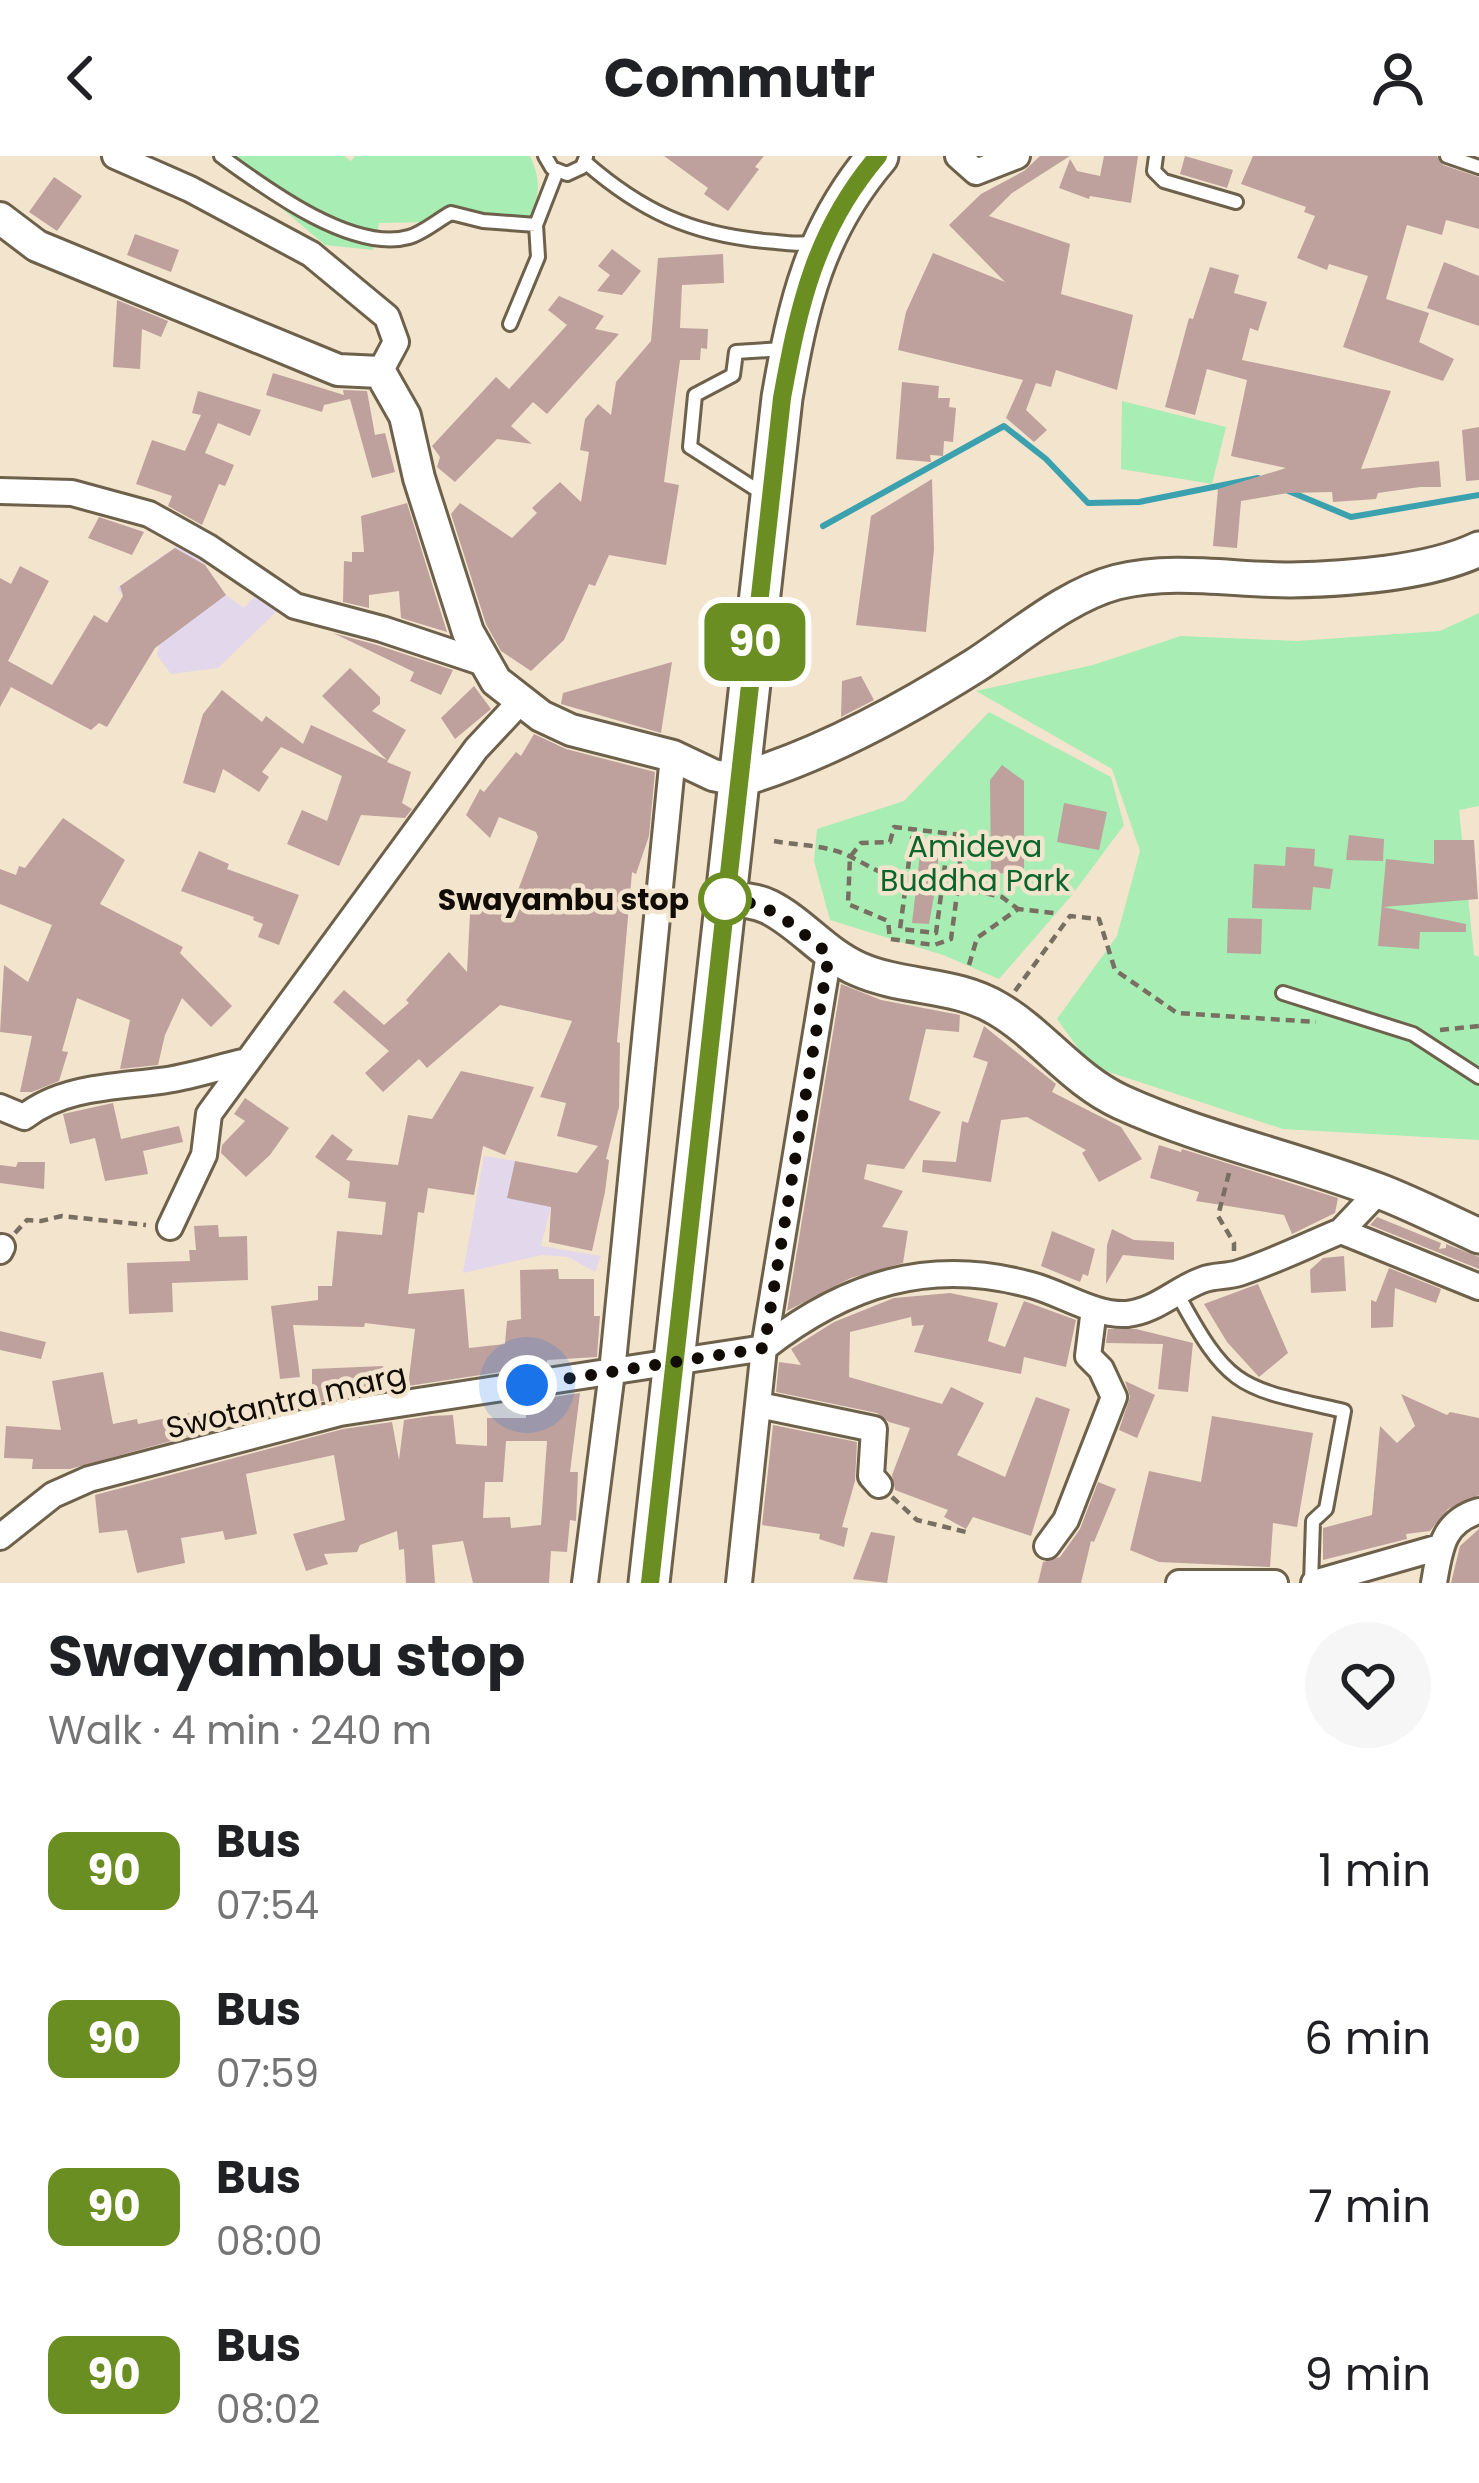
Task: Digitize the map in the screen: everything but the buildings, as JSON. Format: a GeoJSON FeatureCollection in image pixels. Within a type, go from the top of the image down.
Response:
{"type":"FeatureCollection","features":[{"type":"Feature","properties":{"kind":"highway"},"geometry":{"type":"LineString","coordinates":[[650,1583],[692,1180],[791,348],[824,235],[878,156]]}},
{"type":"Feature","properties":{"kind":"main road"},"geometry":{"type":"LineString","coordinates":[[738,780],[786,766],[877,719],[1113,583],[1153,575],[1291,580],[1411,569],[1479,549]]}},
{"type":"Feature","properties":{"kind":"main road"},"geometry":{"type":"LineString","coordinates":[[725,899],[774,909],[829,954],[891,982],[949,991],[1001,1010],[1088,1084],[1119,1101],[1378,1191],[1479,1236]]}},
{"type":"Feature","properties":{"kind":"street"},"geometry":{"type":"LineString","coordinates":[[115,156],[190,189],[311,254],[387,317],[396,342],[380,372]]}},
{"type":"Feature","properties":{"kind":"street"},"geometry":{"type":"LineString","coordinates":[[958,156],[976,172],[1017,156]]}},
{"type":"Feature","properties":{"kind":"street"},"geometry":{"type":"LineString","coordinates":[[0,218],[37,246],[338,370],[380,372]]}},
{"type":"Feature","properties":{"kind":"street"},"geometry":{"type":"LineString","coordinates":[[380,372],[405,416],[418,478],[460,610],[496,681],[520,701],[571,730],[674,756],[713,775],[738,780]]}},
{"type":"Feature","properties":{"kind":"street"},"geometry":{"type":"LineString","coordinates":[[0,491],[72,493],[149,514],[295,606],[484,663]]}},
{"type":"Feature","properties":{"kind":"street"},"geometry":{"type":"LineString","coordinates":[[170,1227],[203,1155],[209,1114],[243,1062],[476,749],[520,701]]}},
{"type":"Feature","properties":{"kind":"street"},"geometry":{"type":"LineString","coordinates":[[585,1583],[613,1372],[674,756]]}},
{"type":"Feature","properties":{"kind":"street"},"geometry":{"type":"LineString","coordinates":[[739,1583],[764,1348],[829,954]]}},
{"type":"Feature","properties":{"kind":"street"},"geometry":{"type":"LineString","coordinates":[[0,1107],[24,1117],[40,1104],[112,1084],[163,1081],[243,1062]]}},
{"type":"Feature","properties":{"kind":"street"},"geometry":{"type":"LineString","coordinates":[[764,1348],[806,1315],[848,1294],[929,1274],[966,1271],[1033,1285],[1094,1309],[1126,1314],[1204,1278],[1236,1274],[1341,1231],[1378,1191]]}},
{"type":"Feature","properties":{"kind":"street"},"geometry":{"type":"LineString","coordinates":[[1341,1231],[1479,1287]]}},
{"type":"Feature","properties":{"kind":"street"},"geometry":{"type":"LineString","coordinates":[[1047,1546],[1066,1520],[1114,1397],[1101,1369],[1088,1356],[1094,1309]]}},
{"type":"Feature","properties":{"kind":"street","name":"Swotantra marg"},"geometry":{"type":"LineString","coordinates":[[0,1537],[53,1495],[89,1479],[340,1413],[764,1348]]}},
{"type":"Feature","properties":{"kind":"street"},"geometry":{"type":"LineString","coordinates":[[759,1405],[874,1429],[871,1476],[879,1485]]}},
{"type":"Feature","properties":{"kind":"street"},"geometry":{"type":"LineString","coordinates":[[1434,1583],[1440,1547],[1459,1517],[1479,1511]]}},
{"type":"Feature","properties":{"kind":"street"},"geometry":{"type":"LineString","coordinates":[[1313,1583],[1440,1547]]}},
{"type":"Feature","properties":{"kind":"street"},"geometry":{"type":"LineString","coordinates":[[1179,1583],[1275,1583]]}},
{"type":"Feature","properties":{"kind":"lane"},"geometry":{"type":"LineString","coordinates":[[221,156],[288,202],[370,237],[410,237],[451,213],[536,225]]}},
{"type":"Feature","properties":{"kind":"lane"},"geometry":{"type":"LineString","coordinates":[[545,156],[556,171]]}},
{"type":"Feature","properties":{"kind":"lane"},"geometry":{"type":"LineString","coordinates":[[1156,156],[1154,171],[1164,181],[1236,202]]}},
{"type":"Feature","properties":{"kind":"lane"},"geometry":{"type":"LineString","coordinates":[[1447,156],[1479,167]]}},
{"type":"Feature","properties":{"kind":"lane"},"geometry":{"type":"LineString","coordinates":[[556,171],[573,172],[586,159],[635,198],[696,230],[807,244],[824,235]]}},
{"type":"Feature","properties":{"kind":"lane"},"geometry":{"type":"LineString","coordinates":[[510,324],[538,257],[536,225],[556,171]]}},
{"type":"Feature","properties":{"kind":"lane"},"geometry":{"type":"LineString","coordinates":[[772,490],[754,488],[690,447],[695,395],[733,375],[736,352],[791,348]]}},
{"type":"Feature","properties":{"kind":"lane"},"geometry":{"type":"LineString","coordinates":[[1283,994],[1413,1034],[1479,1077]]}},
{"type":"Feature","properties":{"kind":"lane"},"geometry":{"type":"LineString","coordinates":[[1177,1293],[1200,1336],[1233,1377],[1262,1393],[1344,1412],[1326,1509],[1313,1521],[1313,1583]]}},
{"type":"Feature","properties":{"kind":"path"},"geometry":{"type":"LineString","coordinates":[[894,827],[962,835],[958,886],[951,939],[934,945],[890,939],[888,921],[848,904],[850,856],[861,843],[890,842],[894,827]]}},
{"type":"Feature","properties":{"kind":"path"},"geometry":{"type":"LineString","coordinates":[[912,838],[948,842],[936,933],[900,928],[907,879],[912,838]]}},
{"type":"Feature","properties":{"kind":"path"},"geometry":{"type":"LineString","coordinates":[[774,841],[835,850],[888,878],[907,879]]}},
{"type":"Feature","properties":{"kind":"path"},"geometry":{"type":"LineString","coordinates":[[958,886],[1003,897],[1018,909],[1054,913]]}},
{"type":"Feature","properties":{"kind":"path"},"geometry":{"type":"LineString","coordinates":[[969,965],[977,938],[1018,909]]}},
{"type":"Feature","properties":{"kind":"path"},"geometry":{"type":"LineString","coordinates":[[1001,1010],[1070,916],[1099,919],[1115,970],[1177,1013],[1333,1022]]}},
{"type":"Feature","properties":{"kind":"path"},"geometry":{"type":"LineString","coordinates":[[1413,1034],[1479,1027]]}},
{"type":"Feature","properties":{"kind":"path"},"geometry":{"type":"LineString","coordinates":[[1229,1173],[1217,1216],[1234,1243]]}},
{"type":"Feature","properties":{"kind":"path"},"geometry":{"type":"LineString","coordinates":[[1,1250],[27,1220],[62,1216],[170,1227]]}},
{"type":"Feature","properties":{"kind":"path"},"geometry":{"type":"LineString","coordinates":[[879,1485],[917,1520],[966,1532]]}},
{"type":"Feature","properties":{"kind":"shaded area"},"geometry":{"type":"Polygon","coordinates":[[[187,539],[226,595],[244,608],[258,593],[279,609],[218,668],[171,674],[157,655],[159,645],[117,588],[187,539]]]}},
{"type":"Feature","properties":{"kind":"shaded area"},"geometry":{"type":"Polygon","coordinates":[[[484,1156],[515,1161],[512,1176],[551,1206],[541,1246],[601,1256],[595,1272],[568,1257],[542,1255],[463,1273],[484,1156]]]}},
{"type":"Feature","properties":{"kind":"green space"},"geometry":{"type":"Polygon","coordinates":[[[220,156],[344,156],[351,161],[355,156],[530,156],[537,195],[530,220],[379,223],[373,250],[325,245],[220,156]]]}},
{"type":"Feature","properties":{"kind":"green space"},"geometry":{"type":"Polygon","coordinates":[[[1122,401],[1226,427],[1212,484],[1121,469],[1122,401]]]}},
{"type":"Feature","properties":{"kind":"green space"},"geometry":{"type":"Polygon","coordinates":[[[1479,613],[1479,806],[1459,810],[1474,955],[1479,957],[1479,1140],[1283,1129],[1091,1066],[1057,1019],[1117,936],[1140,851],[1112,769],[976,691],[1093,665],[1181,636],[1297,641],[1440,631],[1479,613]]]}},
{"type":"Feature","properties":{"kind":"green space","name":"Amideva Buddha Park"},"geometry":{"type":"Polygon","coordinates":[[[989,712],[1111,777],[1124,825],[1072,895],[999,979],[943,955],[830,920],[814,861],[817,829],[904,801],[989,712]]]}},
{"type":"Feature","properties":{"kind":"waterway"},"geometry":{"type":"LineString","coordinates":[[823,526],[1004,426],[1046,459],[1088,503],[1139,502],[1258,478]]}},
{"type":"Feature","properties":{"kind":"waterway"},"geometry":{"type":"LineString","coordinates":[[1286,490],[1351,517],[1479,495]]}},
{"type":"Feature","properties":{"kind":"bus line","name":"90"},"geometry":{"type":"LineString","coordinates":[[650,1583],[782,398],[807,281],[824,235],[878,156]]}},
{"type":"Feature","properties":{"kind":"place","name":"Swayambu stop"},"geometry":{"type":"Point","coordinates":[725,899]}},
{"type":"Feature","properties":{"kind":"route"},"geometry":{"type":"LineString","coordinates":[[527,1385],[764,1348],[829,954],[774,909],[725,899]]}}]}
